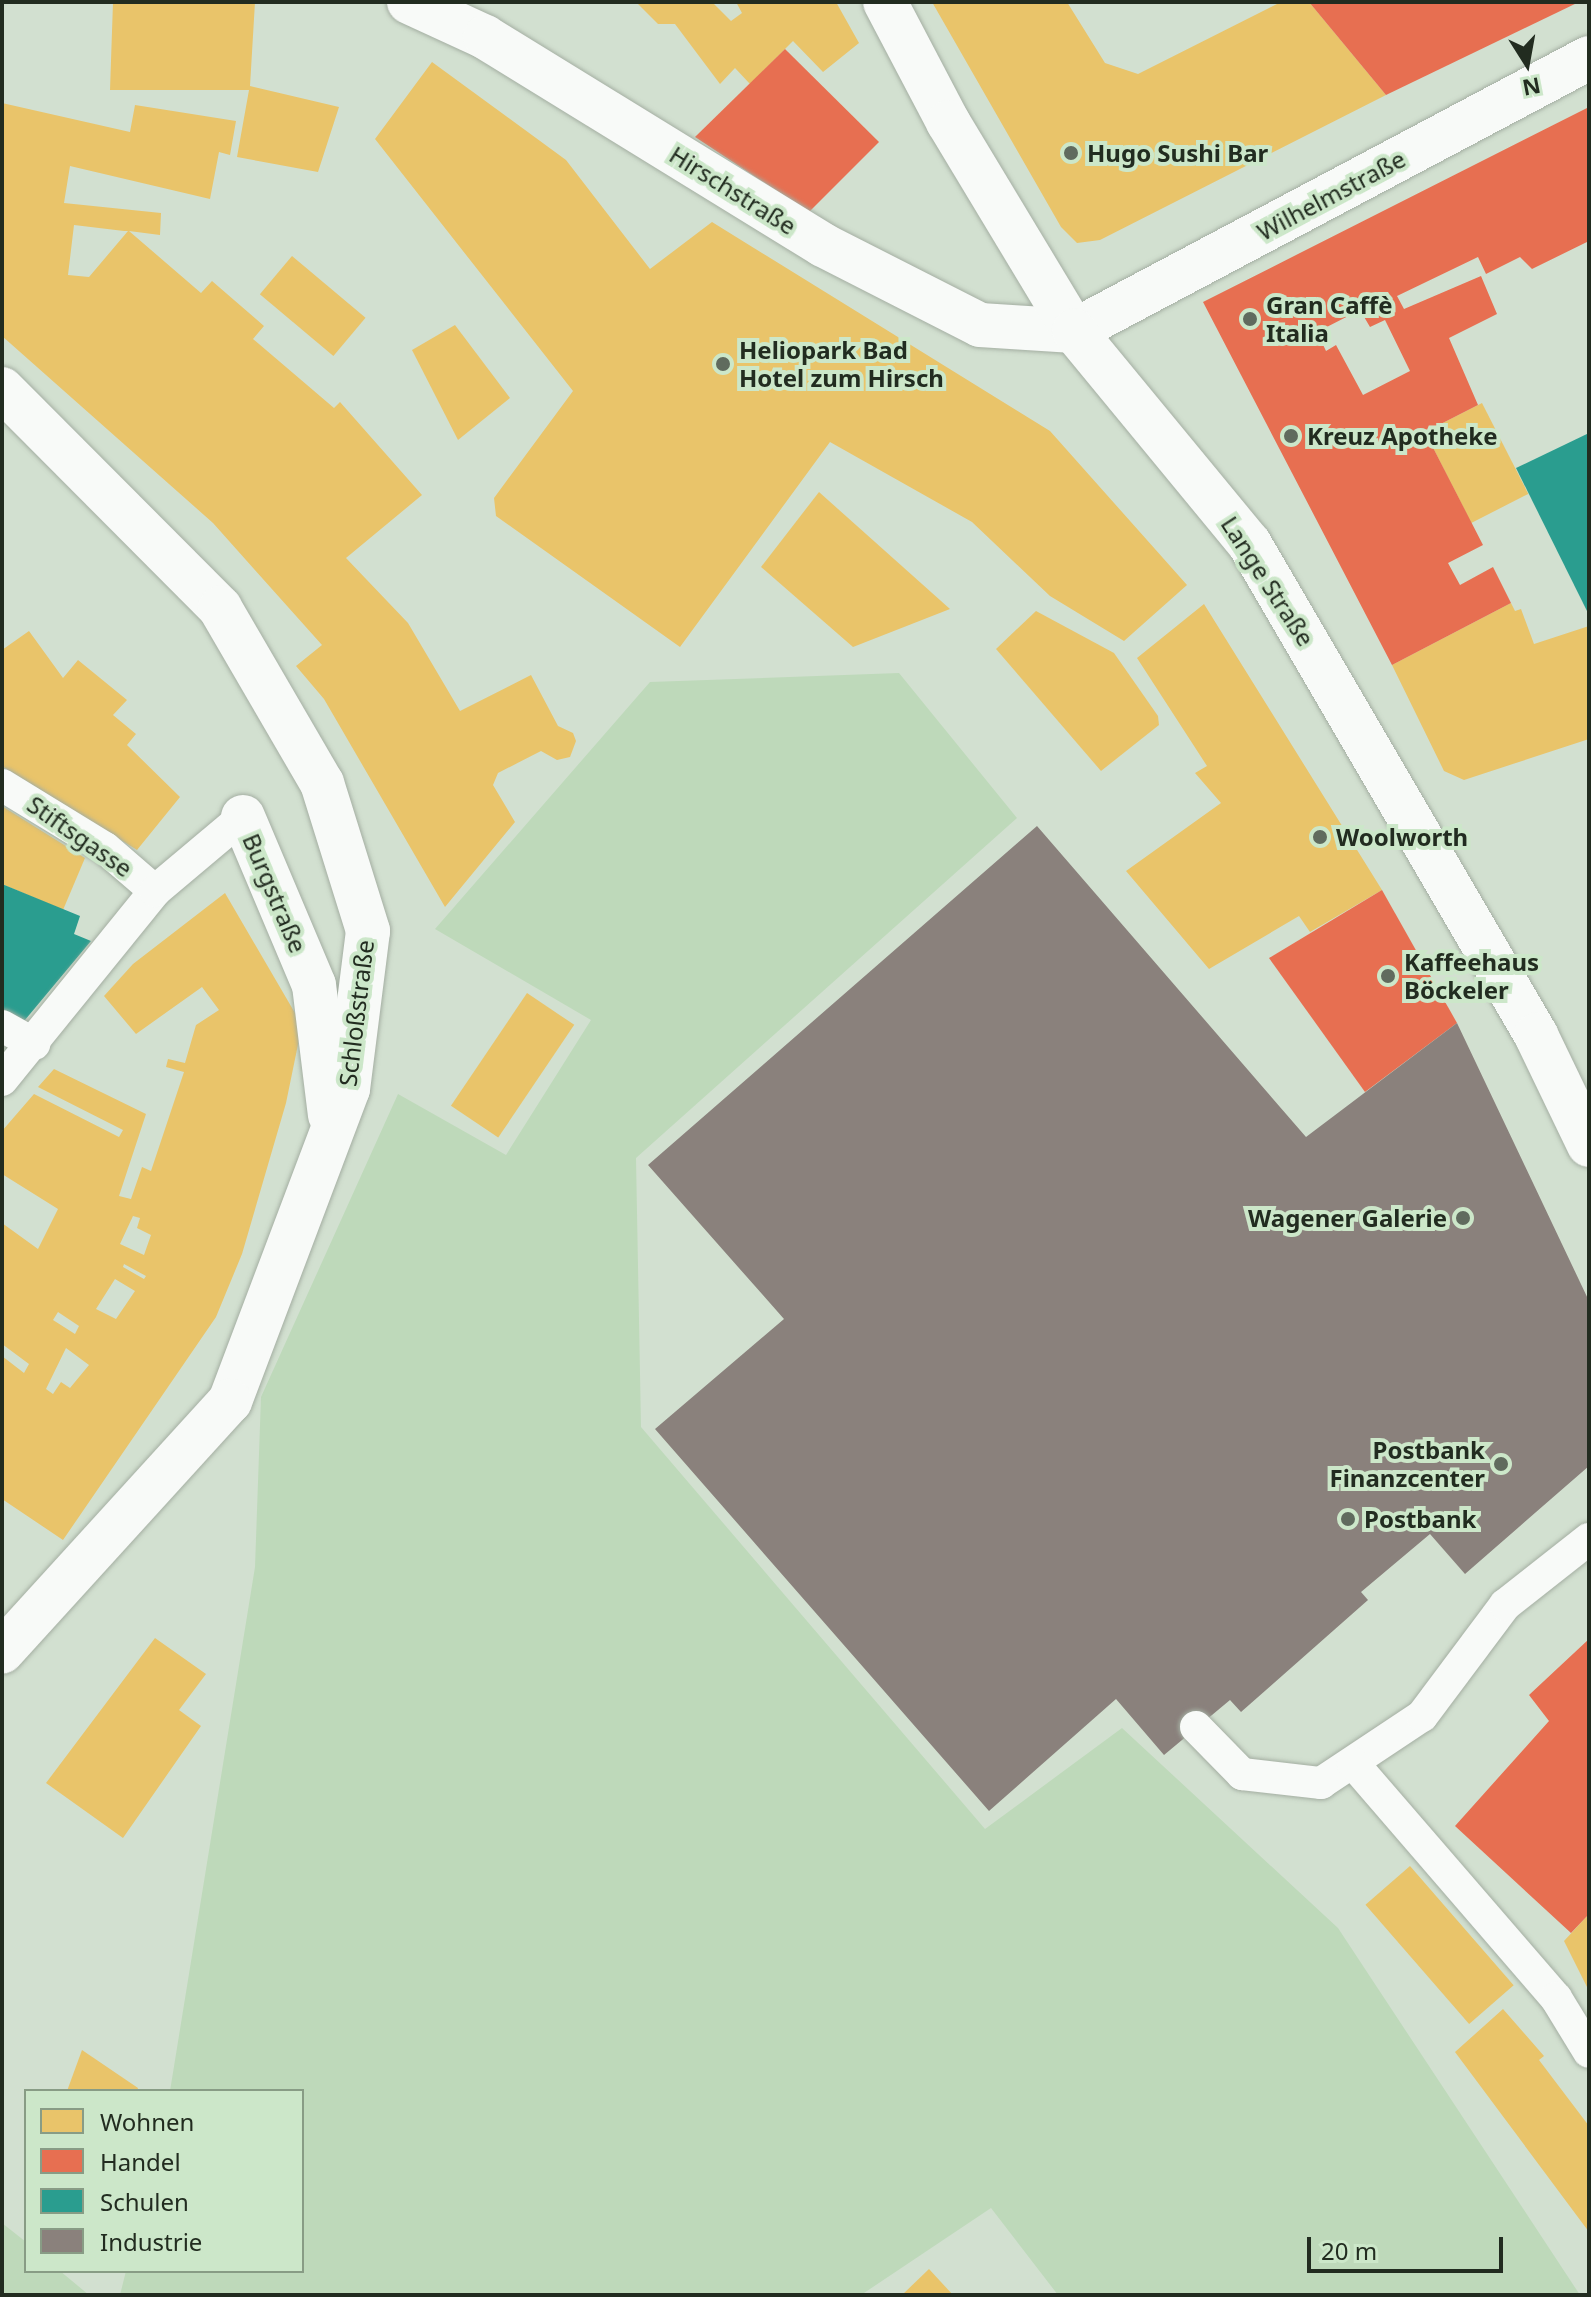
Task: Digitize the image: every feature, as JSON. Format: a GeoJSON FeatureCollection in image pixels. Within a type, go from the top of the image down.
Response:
{"type":"FeatureCollection","features":[{"type":"Feature","properties":{"kind":"street","name":"Hirschstraße"},"geometry":{"type":"LineString","coordinates":[[409,2],[485,37],[823,245],[980,325],[1074,331]]}},
{"type":"Feature","properties":{"kind":"street","name":"Lange Straße"},"geometry":{"type":"LineString","coordinates":[[885,2],[948,122],[1074,331],[1249,543],[1536,1035],[1589,1145]]}},
{"type":"Feature","properties":{"kind":"street","name":"Wilhelmstraße"},"geometry":{"type":"LineString","coordinates":[[1074,331],[1589,58]]}},
{"type":"Feature","properties":{"kind":"street","name":"Schloßstraße"},"geometry":{"type":"LineString","coordinates":[[2,389],[220,608],[322,783],[368,931],[348,1089],[230,1401],[2,1652]]}},
{"type":"Feature","properties":{"kind":"street","name":"Burgstraße"},"geometry":{"type":"LineString","coordinates":[[243,817],[314,985],[332,1134]]}},
{"type":"Feature","properties":{"kind":"lane","name":"Stiftsgasse"},"geometry":{"type":"LineString","coordinates":[[2,785],[105,848],[155,891]]}},
{"type":"Feature","properties":{"kind":"lane","name":"Burgstraße"},"geometry":{"type":"LineString","coordinates":[[2,1080],[155,891],[243,817]]}},
{"type":"Feature","properties":{"kind":"lane"},"geometry":{"type":"LineString","coordinates":[[2,1026],[34,1044]]}},
{"type":"Feature","properties":{"kind":"lane"},"geometry":{"type":"LineString","coordinates":[[1196,1727],[1242,1774],[1321,1783],[1422,1716],[1505,1605],[1589,1539]]}},
{"type":"Feature","properties":{"kind":"lane"},"geometry":{"type":"LineString","coordinates":[[1353,1763],[1556,1998],[1589,2052]]}},
{"type":"Feature","properties":{"kind":"green space"},"geometry":{"type":"Polygon","coordinates":[[[899,673],[1017,818],[636,1158],[641,1427],[985,1829],[1122,1728],[1338,1928],[1580,2295],[1058,2295],[991,2208],[861,2295],[120,2295],[126,2273],[304,2273],[304,2089],[170,2089],[255,1567],[261,1397],[398,1094],[506,1155],[591,1020],[435,929],[650,682],[899,673]]]}},
{"type":"Feature","properties":{"kind":"green space"},"geometry":{"type":"Polygon","coordinates":[[[2,2223],[24,2240],[24,2273],[62,2273],[89,2295],[2,2295],[2,2223]]]}},
{"type":"Feature","properties":{"kind":"building: Wohnen"},"geometry":{"type":"Polygon","coordinates":[[[113,2],[255,2],[250,86],[339,107],[318,172],[237,157],[249,90],[110,90],[113,2]]]}},
{"type":"Feature","properties":{"kind":"building: Wohnen"},"geometry":{"type":"Polygon","coordinates":[[[636,2],[712,2],[731,21],[742,13],[736,2],[836,2],[859,43],[823,72],[793,41],[750,84],[735,68],[720,84],[675,24],[658,24],[636,2]]]}},
{"type":"Feature","properties":{"kind":"building: Wohnen"},"geometry":{"type":"Polygon","coordinates":[[[932,2],[1067,2],[1105,63],[1138,74],[1281,2],[1309,2],[1386,95],[1100,240],[1077,243],[1061,227],[932,2]]]}},
{"type":"Feature","properties":{"kind":"building: Wohnen","name":"Heliopark Bad Hotel zum Hirsch"},"geometry":{"type":"Polygon","coordinates":[[[432,62],[566,160],[650,269],[712,222],[1050,431],[1187,585],[1124,641],[1050,596],[972,522],[830,442],[680,647],[496,516],[494,498],[573,391],[375,139],[432,62]]]}},
{"type":"Feature","properties":{"kind":"building: Wohnen"},"geometry":{"type":"Polygon","coordinates":[[[2,103],[130,132],[135,105],[236,121],[230,155],[219,152],[210,199],[70,166],[64,203],[161,213],[160,235],[129,231],[201,293],[212,281],[264,326],[253,339],[334,408],[340,402],[422,495],[346,558],[408,623],[460,711],[531,675],[558,726],[573,733],[576,741],[570,757],[557,760],[541,751],[498,773],[493,785],[515,822],[445,907],[324,699],[296,666],[322,645],[213,523],[2,336],[2,103]],[[74,225],[68,275],[89,277],[128,231],[74,225]]]}},
{"type":"Feature","properties":{"kind":"building: Wohnen"},"geometry":{"type":"Polygon","coordinates":[[[292,256],[366,318],[333,356],[260,294],[292,256]]]}},
{"type":"Feature","properties":{"kind":"building: Wohnen"},"geometry":{"type":"Polygon","coordinates":[[[455,325],[510,398],[458,440],[412,350],[455,325]]]}},
{"type":"Feature","properties":{"kind":"building: Wohnen"},"geometry":{"type":"Polygon","coordinates":[[[1482,403],[1528,494],[1471,523],[1425,432],[1482,403]]]}},
{"type":"Feature","properties":{"kind":"building: Wohnen"},"geometry":{"type":"Polygon","coordinates":[[[819,492],[950,609],[853,647],[761,567],[819,492]]]}},
{"type":"Feature","properties":{"kind":"building: Wohnen"},"geometry":{"type":"Polygon","coordinates":[[[1511,603],[1515,611],[1521,609],[1534,644],[1589,626],[1589,739],[1464,780],[1444,771],[1392,665],[1511,603]]]}},
{"type":"Feature","properties":{"kind":"building: Wohnen"},"geometry":{"type":"Polygon","coordinates":[[[1204,604],[1382,890],[1310,932],[1299,916],[1209,969],[1126,871],[1221,803],[1195,773],[1207,766],[1137,658],[1204,604]]]}},
{"type":"Feature","properties":{"kind":"building: Wohnen"},"geometry":{"type":"Polygon","coordinates":[[[1036,611],[1114,653],[1158,716],[1159,725],[1101,771],[996,649],[1036,611]]]}},
{"type":"Feature","properties":{"kind":"building: Wohnen"},"geometry":{"type":"Polygon","coordinates":[[[29,631],[63,678],[78,660],[127,700],[113,715],[136,734],[127,745],[180,797],[137,850],[2,766],[2,650],[29,631]]]}},
{"type":"Feature","properties":{"kind":"building: Wohnen"},"geometry":{"type":"Polygon","coordinates":[[[2,806],[85,858],[63,910],[2,884],[2,806]]]}},
{"type":"Feature","properties":{"kind":"building: Wohnen"},"geometry":{"type":"Polygon","coordinates":[[[225,893],[302,1025],[286,1103],[242,1254],[216,1317],[63,1540],[2,1499],[2,1356],[24,1373],[29,1364],[2,1344],[2,1223],[38,1249],[58,1209],[2,1174],[2,1131],[34,1094],[119,1137],[123,1130],[38,1087],[54,1069],[146,1114],[119,1196],[131,1199],[142,1167],[151,1171],[184,1072],[166,1067],[168,1059],[185,1063],[196,1025],[219,1010],[202,987],[136,1034],[104,996],[133,964],[225,893]],[[133,1216],[120,1244],[144,1255],[151,1235],[137,1228],[140,1218],[133,1216]],[[124,1264],[123,1267],[144,1279],[146,1276],[124,1264]],[[115,1279],[96,1309],[116,1319],[135,1291],[115,1279]],[[58,1312],[53,1320],[75,1334],[79,1326],[58,1312]],[[66,1348],[46,1389],[53,1394],[61,1382],[70,1388],[89,1365],[66,1348]]]}},
{"type":"Feature","properties":{"kind":"building: Wohnen"},"geometry":{"type":"Polygon","coordinates":[[[527,993],[574,1025],[498,1138],[451,1106],[527,993]]]}},
{"type":"Feature","properties":{"kind":"building: Wohnen"},"geometry":{"type":"Polygon","coordinates":[[[155,1638],[206,1674],[179,1710],[201,1726],[123,1838],[46,1783],[155,1638]]]}},
{"type":"Feature","properties":{"kind":"building: Wohnen"},"geometry":{"type":"Polygon","coordinates":[[[1410,1866],[1514,1985],[1469,2024],[1365,1905],[1410,1866]]]}},
{"type":"Feature","properties":{"kind":"building: Wohnen"},"geometry":{"type":"Polygon","coordinates":[[[1589,1914],[1589,1991],[1564,1941],[1589,1914]]]}},
{"type":"Feature","properties":{"kind":"building: Wohnen"},"geometry":{"type":"Polygon","coordinates":[[[1503,2009],[1544,2056],[1539,2060],[1589,2126],[1589,2232],[1455,2052],[1503,2009]]]}},
{"type":"Feature","properties":{"kind":"building: Wohnen"},"geometry":{"type":"Polygon","coordinates":[[[82,2050],[138,2088],[138,2089],[68,2089],[82,2050]]]}},
{"type":"Feature","properties":{"kind":"building: Wohnen"},"geometry":{"type":"Polygon","coordinates":[[[929,2269],[953,2295],[902,2295],[929,2269]]]}},
{"type":"Feature","properties":{"kind":"building: Handel"},"geometry":{"type":"Polygon","coordinates":[[[1309,2],[1579,2],[1386,95],[1309,2]]]}},
{"type":"Feature","properties":{"kind":"building: Handel"},"geometry":{"type":"Polygon","coordinates":[[[785,49],[879,142],[809,212],[695,137],[785,49]]]}},
{"type":"Feature","properties":{"kind":"building: Handel"},"geometry":{"type":"Polygon","coordinates":[[[1589,107],[1589,241],[1532,269],[1520,257],[1486,274],[1478,257],[1397,296],[1404,309],[1481,276],[1497,314],[1449,338],[1478,405],[1425,432],[1483,545],[1448,563],[1460,585],[1493,567],[1511,603],[1392,665],[1203,302],[1589,107]],[[1360,310],[1317,332],[1326,351],[1336,345],[1363,395],[1410,371],[1385,320],[1370,327],[1360,310]]]}},
{"type":"Feature","properties":{"kind":"building: Handel"},"geometry":{"type":"Polygon","coordinates":[[[1382,890],[1457,1023],[1365,1092],[1269,958],[1382,890]]]}},
{"type":"Feature","properties":{"kind":"building: Handel"},"geometry":{"type":"Polygon","coordinates":[[[1589,1639],[1589,1914],[1571,1933],[1455,1826],[1549,1721],[1529,1695],[1589,1639]]]}},
{"type":"Feature","properties":{"kind":"building: Schulen"},"geometry":{"type":"Polygon","coordinates":[[[1589,433],[1589,615],[1516,468],[1589,433]]]}},
{"type":"Feature","properties":{"kind":"building: Schulen"},"geometry":{"type":"Polygon","coordinates":[[[2,884],[80,916],[74,934],[91,941],[20,1026],[2,1014],[2,884]]]}},
{"type":"Feature","properties":{"kind":"building: Industrie"},"geometry":{"type":"Polygon","coordinates":[[[1037,826],[1306,1137],[1457,1023],[1589,1301],[1589,1466],[1465,1574],[1430,1534],[1361,1592],[1368,1600],[1241,1712],[1230,1700],[1164,1755],[1116,1699],[989,1811],[655,1429],[784,1319],[648,1165],[1037,826]]]}},
{"type":"Feature","properties":{"kind":"place","name":"Hugo Sushi Bar"},"geometry":{"type":"Point","coordinates":[1071,153]}},
{"type":"Feature","properties":{"kind":"place","name":"Gran Caffè Italia"},"geometry":{"type":"Point","coordinates":[1250,319]}},
{"type":"Feature","properties":{"kind":"place","name":"Heliopark Bad Hotel zum Hirsch"},"geometry":{"type":"Point","coordinates":[723,364]}},
{"type":"Feature","properties":{"kind":"place","name":"Kreuz Apotheke"},"geometry":{"type":"Point","coordinates":[1291,436]}},
{"type":"Feature","properties":{"kind":"place","name":"Woolworth"},"geometry":{"type":"Point","coordinates":[1320,837]}},
{"type":"Feature","properties":{"kind":"place","name":"Kaffeehaus Böckeler"},"geometry":{"type":"Point","coordinates":[1388,976]}},
{"type":"Feature","properties":{"kind":"place","name":"Wagener Galerie"},"geometry":{"type":"Point","coordinates":[1463,1218]}},
{"type":"Feature","properties":{"kind":"place","name":"Postbank Finanzcenter"},"geometry":{"type":"Point","coordinates":[1501,1464]}},
{"type":"Feature","properties":{"kind":"place","name":"Postbank"},"geometry":{"type":"Point","coordinates":[1348,1519]}}]}
